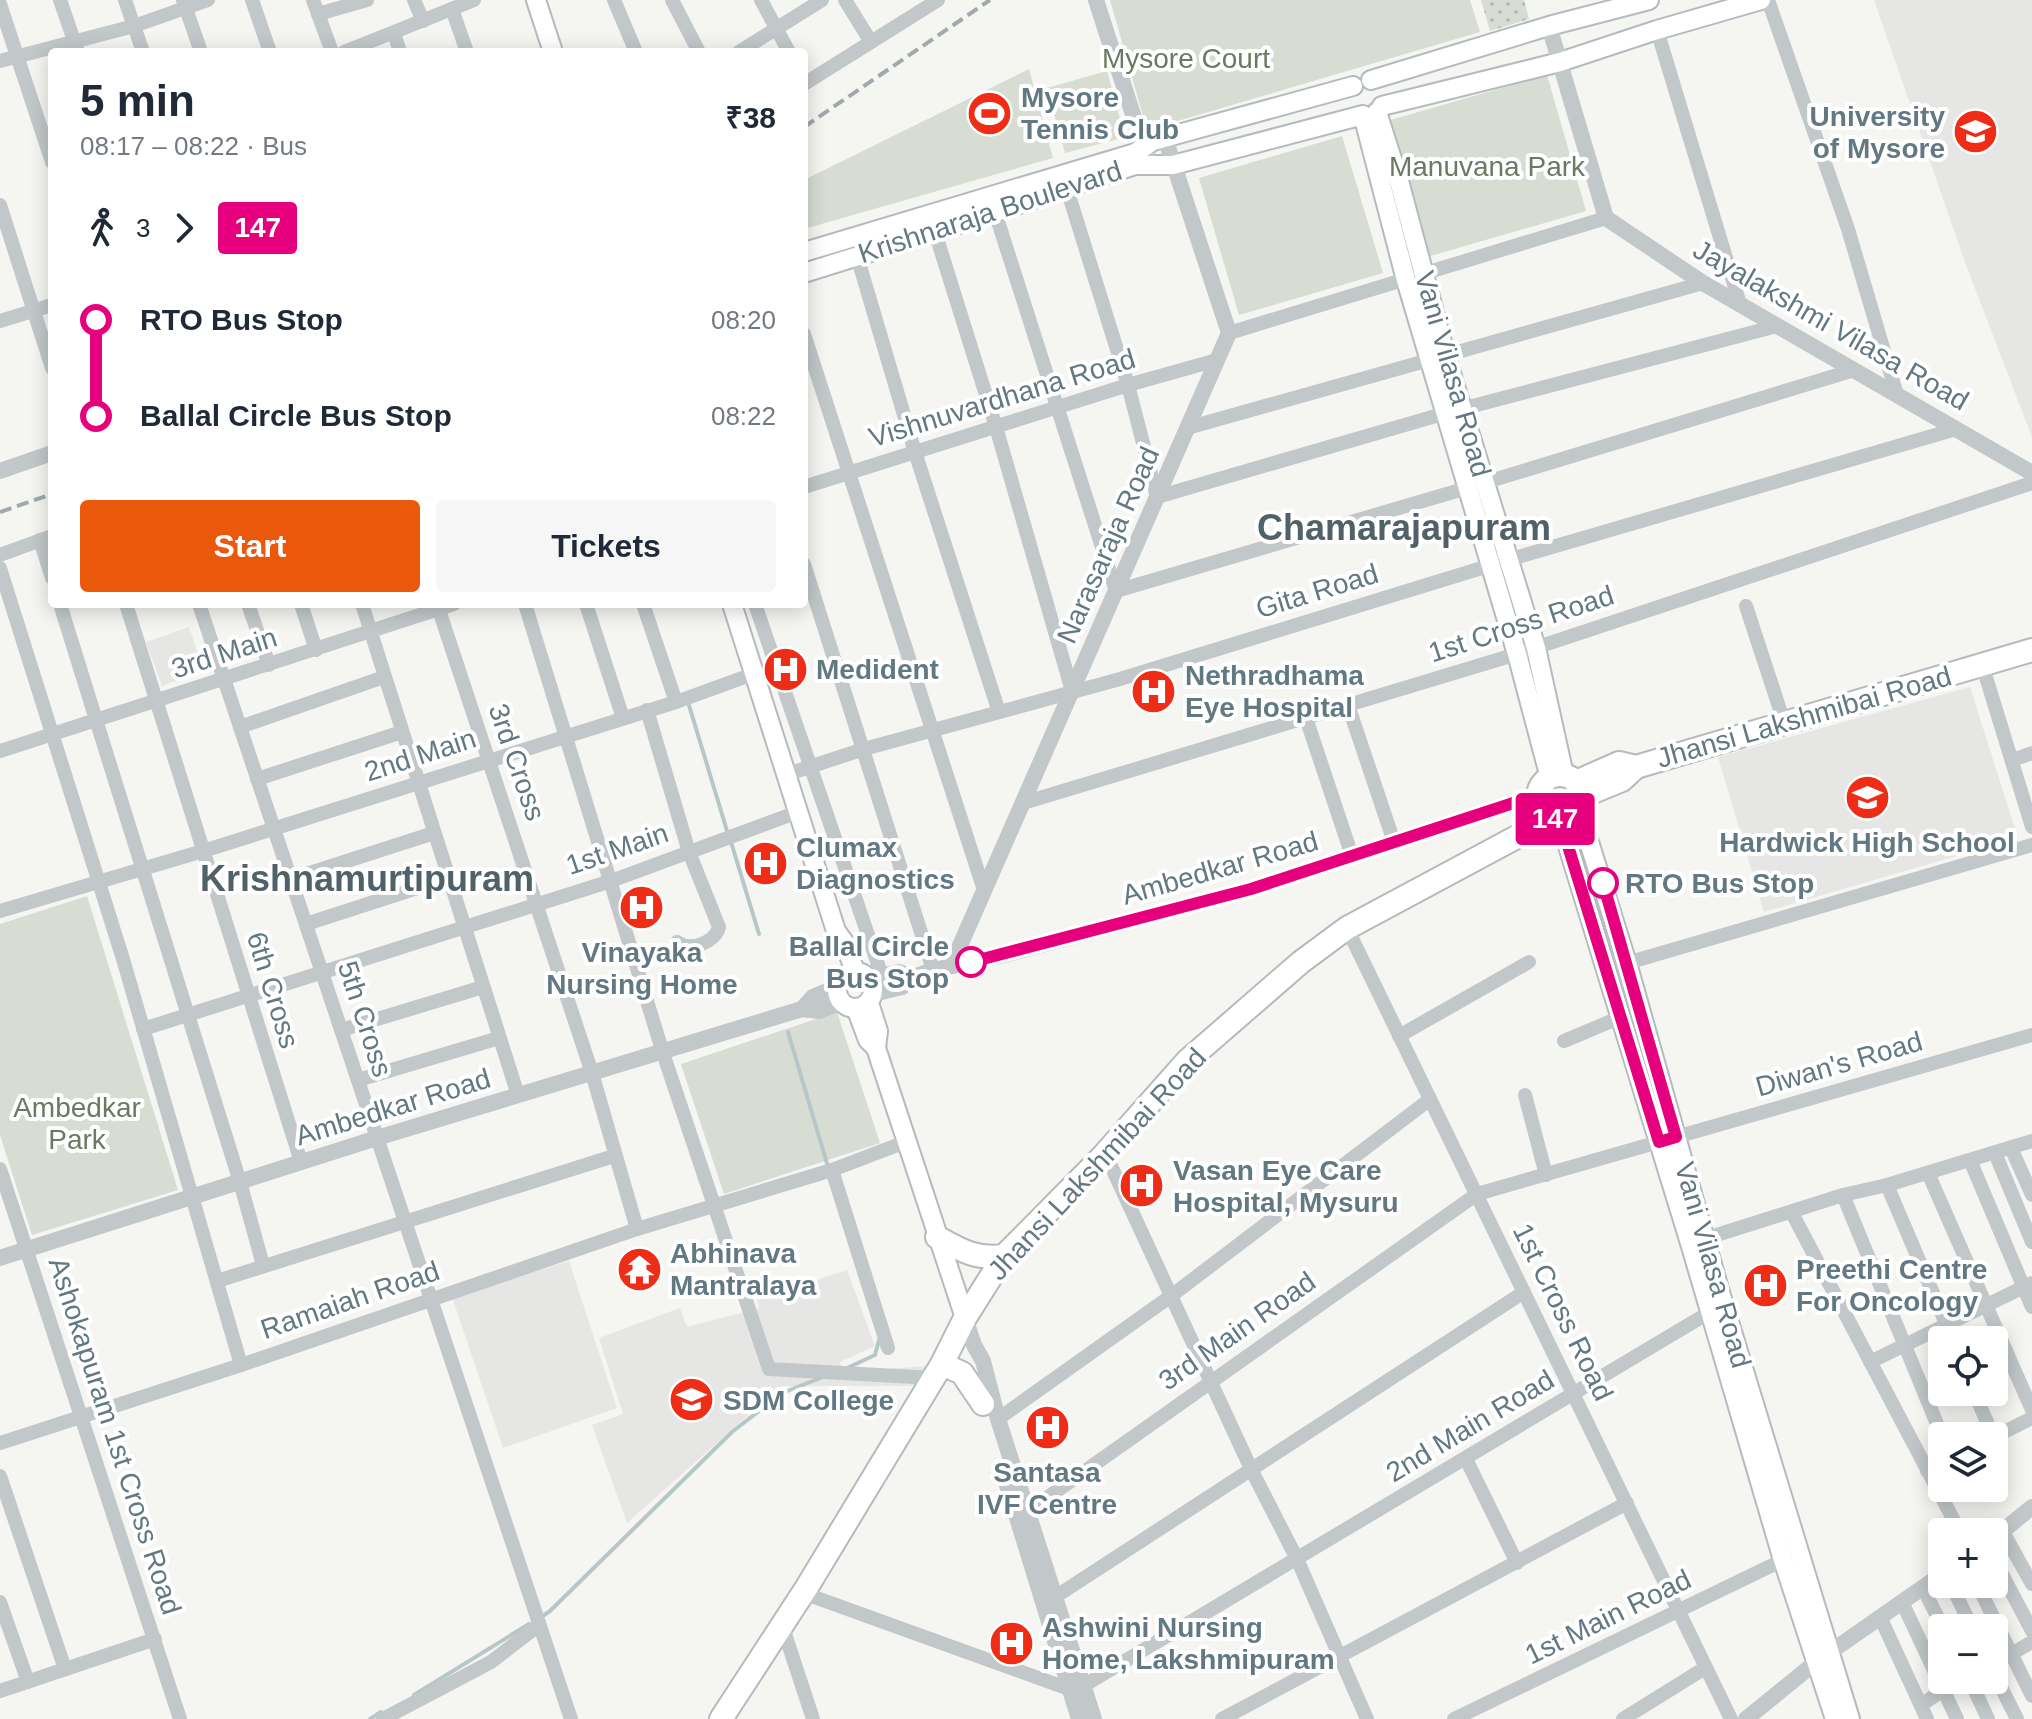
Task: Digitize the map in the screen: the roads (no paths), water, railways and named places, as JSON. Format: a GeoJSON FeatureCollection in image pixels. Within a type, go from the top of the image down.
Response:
{"type":"FeatureCollection","features":[{"type":"Feature","properties":{"kind":"main road"},"geometry":{"type":"LineString","coordinates":[[536,0],[552,48]]}},
{"type":"Feature","properties":{"kind":"main road"},"geometry":{"type":"LineString","coordinates":[[1371,80],[1384,92],[1374,111],[1353,109],[1349,97],[1353,86],[1362,80],[1371,80],[1549,26],[1649,0]]}},
{"type":"Feature","properties":{"kind":"main road","name":"Krishnaraja Boulevard"},"geometry":{"type":"LineString","coordinates":[[808,251],[1135,153],[1173,165],[1560,62],[1761,0]]}},
{"type":"Feature","properties":{"kind":"main road","name":"Krishnaraja Boulevard"},"geometry":{"type":"LineString","coordinates":[[808,272],[1135,165],[1146,156],[1153,141],[1353,86]]}},
{"type":"Feature","properties":{"kind":"main road","name":"Vani Vilasa Road"},"geometry":{"type":"LineString","coordinates":[[1374,111],[1414,278],[1476,485],[1500,563],[1536,648],[1563,797],[1627,963],[1710,1312],[1783,1560],[1850,1719]]}},
{"type":"Feature","properties":{"kind":"main road","name":"Vani Vilasa Road"},"geometry":{"type":"LineString","coordinates":[[1500,563],[1517,654],[1563,797],[1621,1017],[1704,1239],[1822,1658],[1835,1719]]}},
{"type":"Feature","properties":{"kind":"main road"},"geometry":{"type":"LineString","coordinates":[[733,608],[836,931],[834,942],[859,988],[868,1040],[876,1048],[965,1318]]}},
{"type":"Feature","properties":{"kind":"main road","name":"Jhansi Lakshmibai Road"},"geometry":{"type":"LineString","coordinates":[[721,1719],[803,1593],[1004,1256],[1105,1153],[1187,1061],[1301,962],[1347,928],[1619,763],[1636,767],[2032,650]]}},
{"type":"Feature","properties":{"kind":"main road"},"geometry":{"type":"LineString","coordinates":[[937,1237],[963,1252],[986,1258],[1004,1256]]}},
{"type":"Feature","properties":{"kind":"main road"},"geometry":{"type":"LineString","coordinates":[[938,1371],[962,1373],[990,1412]]}},
{"type":"Feature","properties":{"kind":"street"},"geometry":{"type":"LineString","coordinates":[[60,0],[77,47],[184,4],[208,0]]}},
{"type":"Feature","properties":{"kind":"street"},"geometry":{"type":"LineString","coordinates":[[125,0],[142,48]]}},
{"type":"Feature","properties":{"kind":"street"},"geometry":{"type":"LineString","coordinates":[[252,0],[269,48]]}},
{"type":"Feature","properties":{"kind":"street"},"geometry":{"type":"LineString","coordinates":[[331,48],[316,7],[367,0]]}},
{"type":"Feature","properties":{"kind":"street"},"geometry":{"type":"LineString","coordinates":[[414,0],[423,21]]}},
{"type":"Feature","properties":{"kind":"street"},"geometry":{"type":"LineString","coordinates":[[614,0],[634,48]]}},
{"type":"Feature","properties":{"kind":"street"},"geometry":{"type":"LineString","coordinates":[[672,0],[697,48]]}},
{"type":"Feature","properties":{"kind":"street"},"geometry":{"type":"LineString","coordinates":[[761,0],[787,48]]}},
{"type":"Feature","properties":{"kind":"street"},"geometry":{"type":"LineString","coordinates":[[745,48],[822,0]]}},
{"type":"Feature","properties":{"kind":"street"},"geometry":{"type":"LineString","coordinates":[[845,0],[871,42]]}},
{"type":"Feature","properties":{"kind":"street"},"geometry":{"type":"LineString","coordinates":[[808,80],[871,42],[922,4],[938,0]]}},
{"type":"Feature","properties":{"kind":"street"},"geometry":{"type":"LineString","coordinates":[[1096,0],[1146,156]]}},
{"type":"Feature","properties":{"kind":"street"},"geometry":{"type":"LineString","coordinates":[[1768,0],[1848,229],[1897,395]]}},
{"type":"Feature","properties":{"kind":"street"},"geometry":{"type":"LineString","coordinates":[[355,48],[471,1]]}},
{"type":"Feature","properties":{"kind":"street"},"geometry":{"type":"LineString","coordinates":[[0,4],[48,150]]}},
{"type":"Feature","properties":{"kind":"street"},"geometry":{"type":"LineString","coordinates":[[184,4],[200,48]]}},
{"type":"Feature","properties":{"kind":"street"},"geometry":{"type":"LineString","coordinates":[[452,9],[466,48]]}},
{"type":"Feature","properties":{"kind":"street"},"geometry":{"type":"LineString","coordinates":[[1165,138],[1229,333],[1606,218],[1549,26]]}},
{"type":"Feature","properties":{"kind":"street"},"geometry":{"type":"LineString","coordinates":[[1657,30],[1740,304]]}},
{"type":"Feature","properties":{"kind":"street"},"geometry":{"type":"LineString","coordinates":[[394,33],[399,48]]}},
{"type":"Feature","properties":{"kind":"street"},"geometry":{"type":"LineString","coordinates":[[0,61],[48,51]]}},
{"type":"Feature","properties":{"kind":"street"},"geometry":{"type":"LineString","coordinates":[[1067,189],[1128,385],[1157,497],[1454,411],[1777,326]]}},
{"type":"Feature","properties":{"kind":"street"},"geometry":{"type":"LineString","coordinates":[[0,205],[48,355]]}},
{"type":"Feature","properties":{"kind":"street"},"geometry":{"type":"LineString","coordinates":[[995,212],[1116,591],[1854,370]]}},
{"type":"Feature","properties":{"kind":"street","name":"Jayalakshmi Vilasa Road"},"geometry":{"type":"LineString","coordinates":[[1606,218],[1703,283],[2032,473]]}},
{"type":"Feature","properties":{"kind":"street"},"geometry":{"type":"LineString","coordinates":[[935,232],[996,427],[1072,691]]}},
{"type":"Feature","properties":{"kind":"street"},"geometry":{"type":"LineString","coordinates":[[857,256],[915,452],[999,712]]}},
{"type":"Feature","properties":{"kind":"street"},"geometry":{"type":"LineString","coordinates":[[1187,428],[1703,283]]}},
{"type":"Feature","properties":{"kind":"street"},"geometry":{"type":"LineString","coordinates":[[0,321],[48,306]]}},
{"type":"Feature","properties":{"kind":"street","name":"Narasaraja Road"},"geometry":{"type":"LineString","coordinates":[[951,966],[1229,333]]}},
{"type":"Feature","properties":{"kind":"street"},"geometry":{"type":"LineString","coordinates":[[808,347],[984,890]]}},
{"type":"Feature","properties":{"kind":"street","name":"Vishnuvardhana Road"},"geometry":{"type":"LineString","coordinates":[[808,486],[1217,360]]}},
{"type":"Feature","properties":{"kind":"street","name":"Gita Road"},"geometry":{"type":"LineString","coordinates":[[785,775],[864,749],[1072,691],[1956,429]]}},
{"type":"Feature","properties":{"kind":"street"},"geometry":{"type":"LineString","coordinates":[[0,471],[48,454]]}},
{"type":"Feature","properties":{"kind":"street","name":"1st Cross Road"},"geometry":{"type":"LineString","coordinates":[[1023,803],[1536,648],[2032,483]]}},
{"type":"Feature","properties":{"kind":"street"},"geometry":{"type":"LineString","coordinates":[[0,555],[46,538]]}},
{"type":"Feature","properties":{"kind":"street"},"geometry":{"type":"LineString","coordinates":[[0,568],[99,882],[241,1365]]}},
{"type":"Feature","properties":{"kind":"street"},"geometry":{"type":"LineString","coordinates":[[808,576],[933,970]]}},
{"type":"Feature","properties":{"kind":"street"},"geometry":{"type":"LineString","coordinates":[[1746,606],[1785,725]]}},
{"type":"Feature","properties":{"kind":"street"},"geometry":{"type":"LineString","coordinates":[[61,608],[189,1014],[263,1265]]}},
{"type":"Feature","properties":{"kind":"street","name":"6th Cross"},"geometry":{"type":"LineString","coordinates":[[127,608],[301,1162]]}},
{"type":"Feature","properties":{"kind":"street","name":"5th Cross"},"geometry":{"type":"LineString","coordinates":[[200,608],[571,1719]]}},
{"type":"Feature","properties":{"kind":"street"},"geometry":{"type":"LineString","coordinates":[[249,608],[269,665]]}},
{"type":"Feature","properties":{"kind":"street"},"geometry":{"type":"LineString","coordinates":[[302,608],[316,650]]}},
{"type":"Feature","properties":{"kind":"street"},"geometry":{"type":"LineString","coordinates":[[363,608],[518,1095]]}},
{"type":"Feature","properties":{"kind":"street","name":"3rd Main"},"geometry":{"type":"LineString","coordinates":[[0,751],[371,632],[433,608]]}},
{"type":"Feature","properties":{"kind":"street","name":"3rd Cross"},"geometry":{"type":"LineString","coordinates":[[439,608],[592,1073],[637,1229]]}},
{"type":"Feature","properties":{"kind":"street"},"geometry":{"type":"LineString","coordinates":[[526,608],[663,1053],[769,1369],[938,1371]]}},
{"type":"Feature","properties":{"kind":"street"},"geometry":{"type":"LineString","coordinates":[[587,608],[623,718]]}},
{"type":"Feature","properties":{"kind":"street"},"geometry":{"type":"LineString","coordinates":[[644,608],[676,702]]}},
{"type":"Feature","properties":{"kind":"street"},"geometry":{"type":"LineString","coordinates":[[756,608],[810,767],[859,988]]}},
{"type":"Feature","properties":{"kind":"street"},"geometry":{"type":"LineString","coordinates":[[1982,664],[2032,827]]}},
{"type":"Feature","properties":{"kind":"street","name":"2nd Main"},"geometry":{"type":"LineString","coordinates":[[99,882],[676,702],[756,673]]}},
{"type":"Feature","properties":{"kind":"street"},"geometry":{"type":"LineString","coordinates":[[240,727],[384,677]]}},
{"type":"Feature","properties":{"kind":"street"},"geometry":{"type":"LineString","coordinates":[[1348,705],[1394,842]]}},
{"type":"Feature","properties":{"kind":"street"},"geometry":{"type":"LineString","coordinates":[[647,710],[689,852],[719,927],[709,941],[688,947],[677,942]]}},
{"type":"Feature","properties":{"kind":"street"},"geometry":{"type":"LineString","coordinates":[[1306,718],[1352,856]]}},
{"type":"Feature","properties":{"kind":"street"},"geometry":{"type":"LineString","coordinates":[[257,779],[402,732]]}},
{"type":"Feature","properties":{"kind":"street"},"geometry":{"type":"LineString","coordinates":[[2012,760],[2032,753]]}},
{"type":"Feature","properties":{"kind":"street","name":"Ambedkar Road"},"geometry":{"type":"LineString","coordinates":[[0,1258],[377,1138],[802,1009],[819,1011],[859,988],[902,987],[913,977],[933,970],[1000,956],[1251,889],[1394,842],[1563,797]]}},
{"type":"Feature","properties":{"kind":"street","name":"1st Main"},"geometry":{"type":"LineString","coordinates":[[143,1029],[611,881],[798,812]]}},
{"type":"Feature","properties":{"kind":"street"},"geometry":{"type":"LineString","coordinates":[[291,879],[434,833]]}},
{"type":"Feature","properties":{"kind":"street"},"geometry":{"type":"LineString","coordinates":[[1627,963],[2032,845]]}},
{"type":"Feature","properties":{"kind":"street"},"geometry":{"type":"LineString","coordinates":[[306,924],[448,878]]}},
{"type":"Feature","properties":{"kind":"street"},"geometry":{"type":"LineString","coordinates":[[0,911],[99,882]]}},
{"type":"Feature","properties":{"kind":"street","name":"1st Cross Road"},"geometry":{"type":"LineString","coordinates":[[1347,928],[1731,1719]]}},
{"type":"Feature","properties":{"kind":"street"},"geometry":{"type":"LineString","coordinates":[[1399,1036],[1529,962]]}},
{"type":"Feature","properties":{"kind":"street"},"geometry":{"type":"LineString","coordinates":[[341,1030],[483,987]]}},
{"type":"Feature","properties":{"kind":"street"},"geometry":{"type":"LineString","coordinates":[[1564,1041],[1621,1017]]}},
{"type":"Feature","properties":{"kind":"street","name":"Diwan's Road"},"geometry":{"type":"LineString","coordinates":[[1546,1175],[2032,1035]]}},
{"type":"Feature","properties":{"kind":"street"},"geometry":{"type":"LineString","coordinates":[[358,1080],[499,1038]]}},
{"type":"Feature","properties":{"kind":"street"},"geometry":{"type":"LineString","coordinates":[[1525,1095],[1546,1175]]}},
{"type":"Feature","properties":{"kind":"street"},"geometry":{"type":"LineString","coordinates":[[990,1412],[1171,1296],[1429,1100]]}},
{"type":"Feature","properties":{"kind":"street","name":"Ramaiah Road"},"geometry":{"type":"LineString","coordinates":[[1,1437],[81,1417],[241,1365],[637,1229],[813,1175],[908,1141]]}},
{"type":"Feature","properties":{"kind":"street"},"geometry":{"type":"LineString","coordinates":[[1704,1239],[2032,1141]]}},
{"type":"Feature","properties":{"kind":"street"},"geometry":{"type":"LineString","coordinates":[[2011,1148],[2032,1195]]}},
{"type":"Feature","properties":{"kind":"street"},"geometry":{"type":"LineString","coordinates":[[1105,1153],[1252,1471],[1297,1559],[1367,1719]]}},
{"type":"Feature","properties":{"kind":"street"},"geometry":{"type":"LineString","coordinates":[[1995,1153],[2032,1242]]}},
{"type":"Feature","properties":{"kind":"street"},"geometry":{"type":"LineString","coordinates":[[217,1281],[614,1156]]}},
{"type":"Feature","properties":{"kind":"street"},"geometry":{"type":"LineString","coordinates":[[1970,1160],[2028,1285],[2032,1307]]}},
{"type":"Feature","properties":{"kind":"street"},"geometry":{"type":"LineString","coordinates":[[837,1167],[888,1348]]}},
{"type":"Feature","properties":{"kind":"street","name":"Ashokapuram 1st Cross Road"},"geometry":{"type":"LineString","coordinates":[[0,1169],[180,1719]]}},
{"type":"Feature","properties":{"kind":"street"},"geometry":{"type":"LineString","coordinates":[[1928,1173],[2032,1410]]}},
{"type":"Feature","properties":{"kind":"street","name":"3rd Main Road"},"geometry":{"type":"LineString","coordinates":[[1027,1512],[1477,1194],[1546,1175]]}},
{"type":"Feature","properties":{"kind":"street"},"geometry":{"type":"LineString","coordinates":[[1887,1185],[1946,1325]]}},
{"type":"Feature","properties":{"kind":"street"},"geometry":{"type":"LineString","coordinates":[[1843,1195],[1936,1422]]}},
{"type":"Feature","properties":{"kind":"street"},"geometry":{"type":"LineString","coordinates":[[1792,1213],[1952,1518]]}},
{"type":"Feature","properties":{"kind":"street"},"geometry":{"type":"LineString","coordinates":[[1870,1362],[2028,1285]]}},
{"type":"Feature","properties":{"kind":"street"},"geometry":{"type":"LineString","coordinates":[[1055,1597],[1524,1292]]}},
{"type":"Feature","properties":{"kind":"street","name":"2nd Main Road"},"geometry":{"type":"LineString","coordinates":[[1076,1687],[1575,1395],[1710,1312]]}},
{"type":"Feature","properties":{"kind":"street"},"geometry":{"type":"LineString","coordinates":[[965,1318],[974,1345],[972,1364],[1055,1597],[1076,1687],[1079,1719]]}},
{"type":"Feature","properties":{"kind":"street"},"geometry":{"type":"LineString","coordinates":[[990,1412],[1076,1687],[1094,1719]]}},
{"type":"Feature","properties":{"kind":"street"},"geometry":{"type":"LineString","coordinates":[[2008,1429],[2032,1418]]}},
{"type":"Feature","properties":{"kind":"street"},"geometry":{"type":"LineString","coordinates":[[1466,1459],[1517,1563]]}},
{"type":"Feature","properties":{"kind":"street"},"geometry":{"type":"LineString","coordinates":[[0,1476],[65,1669]]}},
{"type":"Feature","properties":{"kind":"street"},"geometry":{"type":"LineString","coordinates":[[1222,1719],[1627,1503]]}},
{"type":"Feature","properties":{"kind":"street"},"geometry":{"type":"LineString","coordinates":[[2008,1527],[2032,1507]]}},
{"type":"Feature","properties":{"kind":"street"},"geometry":{"type":"LineString","coordinates":[[2008,1549],[2032,1584]]}},
{"type":"Feature","properties":{"kind":"street","name":"1st Main Road"},"geometry":{"type":"LineString","coordinates":[[1454,1719],[1783,1560]]}},
{"type":"Feature","properties":{"kind":"street"},"geometry":{"type":"LineString","coordinates":[[1746,1719],[1822,1658],[1928,1584]]}},
{"type":"Feature","properties":{"kind":"street"},"geometry":{"type":"LineString","coordinates":[[2008,1586],[2032,1631]]}},
{"type":"Feature","properties":{"kind":"street"},"geometry":{"type":"LineString","coordinates":[[1923,1588],[1936,1614]]}},
{"type":"Feature","properties":{"kind":"street"},"geometry":{"type":"LineString","coordinates":[[803,1593],[1076,1687]]}},
{"type":"Feature","properties":{"kind":"street"},"geometry":{"type":"LineString","coordinates":[[1984,1598],[2032,1696]]}},
{"type":"Feature","properties":{"kind":"street"},"geometry":{"type":"LineString","coordinates":[[0,1602],[28,1682]]}},
{"type":"Feature","properties":{"kind":"street"},"geometry":{"type":"LineString","coordinates":[[1902,1602],[1928,1658]]}},
{"type":"Feature","properties":{"kind":"street"},"geometry":{"type":"LineString","coordinates":[[1881,1619],[1924,1712],[1940,1694]]}},
{"type":"Feature","properties":{"kind":"street"},"geometry":{"type":"LineString","coordinates":[[782,1625],[813,1719]]}},
{"type":"Feature","properties":{"kind":"street"},"geometry":{"type":"LineString","coordinates":[[383,1719],[491,1662],[540,1629]]}},
{"type":"Feature","properties":{"kind":"street"},"geometry":{"type":"LineString","coordinates":[[0,1691],[155,1639]]}},
{"type":"Feature","properties":{"kind":"street"},"geometry":{"type":"LineString","coordinates":[[2008,1656],[2032,1642]]}},
{"type":"Feature","properties":{"kind":"street"},"geometry":{"type":"LineString","coordinates":[[1623,1719],[1705,1668]]}},
{"type":"Feature","properties":{"kind":"street"},"geometry":{"type":"LineString","coordinates":[[1945,1694],[1957,1719]]}},
{"type":"Feature","properties":{"kind":"street"},"geometry":{"type":"LineString","coordinates":[[1975,1694],[1988,1719]]}},
{"type":"Feature","properties":{"kind":"street"},"geometry":{"type":"LineString","coordinates":[[2004,1694],[2017,1719]]}},
{"type":"Feature","properties":{"kind":"waterway"},"geometry":{"type":"LineString","coordinates":[[688,702],[728,834]]}},
{"type":"Feature","properties":{"kind":"waterway"},"geometry":{"type":"LineString","coordinates":[[731,842],[759,934]]}},
{"type":"Feature","properties":{"kind":"waterway"},"geometry":{"type":"LineString","coordinates":[[788,1032],[828,1167]]}},
{"type":"Feature","properties":{"kind":"waterway"},"geometry":{"type":"LineString","coordinates":[[847,1368],[875,1355],[879,1340]]}},
{"type":"Feature","properties":{"kind":"waterway"},"geometry":{"type":"LineString","coordinates":[[540,1618],[732,1432],[782,1393],[823,1377]]}},
{"type":"Feature","properties":{"kind":"waterway"},"geometry":{"type":"LineString","coordinates":[[414,1695],[529,1624]]}},
{"type":"Feature","properties":{"kind":"waterway"},"geometry":{"type":"LineString","coordinates":[[370,1719],[381,1712]]}},
{"type":"Feature","properties":{"kind":"railway"},"geometry":{"type":"LineString","coordinates":[[808,124],[990,0]]}},
{"type":"Feature","properties":{"kind":"railway"},"geometry":{"type":"LineString","coordinates":[[0,512],[48,495]]}},
{"type":"Feature","properties":{"kind":"place","name":"Mysore Tennis Club"},"geometry":{"type":"Point","coordinates":[990,113]}},
{"type":"Feature","properties":{"kind":"place","name":"University of Mysore"},"geometry":{"type":"Point","coordinates":[1976,132]}},
{"type":"Feature","properties":{"kind":"place","name":"Medident"},"geometry":{"type":"Point","coordinates":[785,669]}},
{"type":"Feature","properties":{"kind":"place","name":"Nethradhama Eye Hospital"},"geometry":{"type":"Point","coordinates":[1154,691]}},
{"type":"Feature","properties":{"kind":"place","name":"Hardwick High School"},"geometry":{"type":"Point","coordinates":[1867,797]}},
{"type":"Feature","properties":{"kind":"place","name":"Clumax Diagnostics"},"geometry":{"type":"Point","coordinates":[765,863]}},
{"type":"Feature","properties":{"kind":"place","name":"RTO Bus Stop"},"geometry":{"type":"Point","coordinates":[1603,883]}},
{"type":"Feature","properties":{"kind":"place","name":"Vinayaka Nursing Home"},"geometry":{"type":"Point","coordinates":[642,907]}},
{"type":"Feature","properties":{"kind":"place","name":"Ballal Circle Bus Stop"},"geometry":{"type":"Point","coordinates":[971,962]}},
{"type":"Feature","properties":{"kind":"place","name":"Vasan Eye Care Hospital, Mysuru"},"geometry":{"type":"Point","coordinates":[1142,1186]}},
{"type":"Feature","properties":{"kind":"place","name":"Abhinava Mantralaya"},"geometry":{"type":"Point","coordinates":[639,1269]}},
{"type":"Feature","properties":{"kind":"place","name":"Preethi Centre For Oncology"},"geometry":{"type":"Point","coordinates":[1765,1285]}},
{"type":"Feature","properties":{"kind":"place","name":"SDM College"},"geometry":{"type":"Point","coordinates":[692,1400]}},
{"type":"Feature","properties":{"kind":"place","name":"Santasa IVF Centre"},"geometry":{"type":"Point","coordinates":[1047,1427]}},
{"type":"Feature","properties":{"kind":"place","name":"Ashwini Nursing Home, Lakshmipuram"},"geometry":{"type":"Point","coordinates":[1011,1643]}},
{"type":"Feature","properties":{"kind":"district","name":"Chamarajapuram"},"geometry":{"type":"Point","coordinates":[1404,527]}},
{"type":"Feature","properties":{"kind":"district","name":"Krishnamurtipuram"},"geometry":{"type":"Point","coordinates":[367,878]}},
{"type":"Feature","properties":{"kind":"park label","name":"Mysore Court"},"geometry":{"type":"Point","coordinates":[1186,58]}},
{"type":"Feature","properties":{"kind":"park label","name":"Manuvana Park"},"geometry":{"type":"Point","coordinates":[1487,166]}},
{"type":"Feature","properties":{"kind":"park label","name":"Ambedkar Park"},"geometry":{"type":"Point","coordinates":[77,1123]}}]}
